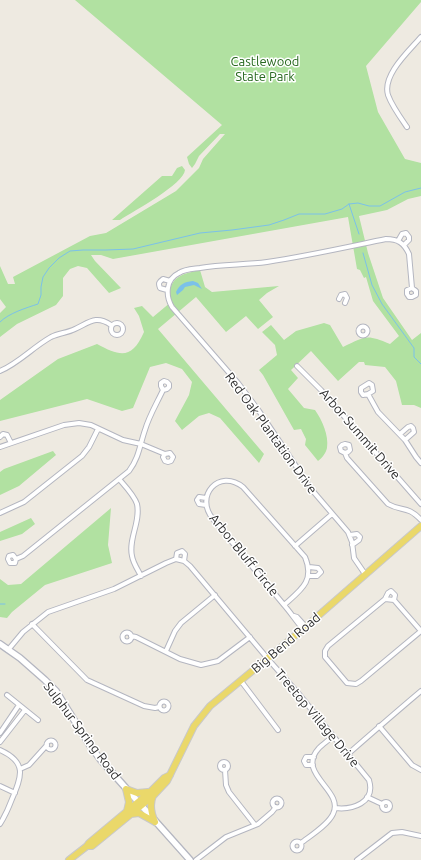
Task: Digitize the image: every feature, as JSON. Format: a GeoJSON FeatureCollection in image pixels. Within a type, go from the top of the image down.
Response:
{"type":"FeatureCollection","features":[{"type":"Feature","properties":{"kind":"main road","name":"Big Bend Road"},"geometry":{"type":"LineString","coordinates":[[69,860],[167,781],[192,730],[210,706],[305,628],[421,526]]}},
{"type":"Feature","properties":{"kind":"main road"},"geometry":{"type":"LineString","coordinates":[[126,789],[137,793],[151,794],[150,805],[155,822]]}},
{"type":"Feature","properties":{"kind":"main road"},"geometry":{"type":"LineString","coordinates":[[126,789],[129,799],[128,813],[139,813],[155,822]]}},
{"type":"Feature","properties":{"kind":"street"},"geometry":{"type":"LineString","coordinates":[[407,127],[389,97],[387,84],[394,69],[421,38]]}},
{"type":"Feature","properties":{"kind":"street","name":"Red Oak Plantation Drive"},"geometry":{"type":"LineString","coordinates":[[365,574],[354,558],[350,535],[312,490],[259,411],[238,383],[172,307],[168,298],[168,290],[170,281],[180,272],[192,269],[266,262],[386,239],[398,241],[402,234],[406,233],[409,240],[404,245],[408,254],[412,288]]}},
{"type":"Feature","properties":{"kind":"street"},"geometry":{"type":"LineString","coordinates":[[398,241],[404,245]]}},
{"type":"Feature","properties":{"kind":"street","name":"Red Oak Plantation Drive"},"geometry":{"type":"LineString","coordinates":[[168,290],[160,288],[159,282],[163,279],[170,281]]}},
{"type":"Feature","properties":{"kind":"street"},"geometry":{"type":"LineString","coordinates":[[338,299],[340,295],[345,294],[347,298],[345,303]]}},
{"type":"Feature","properties":{"kind":"street"},"geometry":{"type":"LineString","coordinates":[[0,371],[11,366],[55,336],[97,319],[112,325]]}},
{"type":"Feature","properties":{"kind":"street","name":"Arbor Summit Drive"},"geometry":{"type":"LineString","coordinates":[[297,366],[321,390],[421,504]]}},
{"type":"Feature","properties":{"kind":"street"},"geometry":{"type":"LineString","coordinates":[[16,559],[23,556],[129,471],[134,464],[145,429],[163,390]]}},
{"type":"Feature","properties":{"kind":"street"},"geometry":{"type":"LineString","coordinates":[[368,394],[382,418],[400,434],[421,463]]}},
{"type":"Feature","properties":{"kind":"street"},"geometry":{"type":"LineString","coordinates":[[0,441],[1,447],[72,423],[85,423],[122,440],[141,444],[165,454]]}},
{"type":"Feature","properties":{"kind":"street"},"geometry":{"type":"LineString","coordinates":[[400,434],[408,427],[411,426],[414,428],[414,432],[405,440]]}},
{"type":"Feature","properties":{"kind":"street"},"geometry":{"type":"LineString","coordinates":[[0,513],[24,502],[82,456],[89,447],[98,429]]}},
{"type":"Feature","properties":{"kind":"street"},"geometry":{"type":"LineString","coordinates":[[0,437],[3,434],[7,435],[11,443]]}},
{"type":"Feature","properties":{"kind":"street"},"geometry":{"type":"LineString","coordinates":[[346,453],[347,458],[388,504],[412,512],[421,520]]}},
{"type":"Feature","properties":{"kind":"street"},"geometry":{"type":"LineString","coordinates":[[119,479],[137,504],[138,516],[131,551],[133,562],[141,576]]}},
{"type":"Feature","properties":{"kind":"street","name":"Arbor Bluff Circle"},"geometry":{"type":"LineString","coordinates":[[284,605],[303,588],[308,576],[309,567],[305,557],[248,491],[238,483],[231,480],[218,482],[209,491],[206,498],[206,505],[211,516],[295,619],[305,628]]}},
{"type":"Feature","properties":{"kind":"street","name":"Arbor Bluff Circle"},"geometry":{"type":"LineString","coordinates":[[206,498],[199,497],[196,500],[199,504],[206,505]]}},
{"type":"Feature","properties":{"kind":"street"},"geometry":{"type":"LineString","coordinates":[[295,546],[332,514]]}},
{"type":"Feature","properties":{"kind":"street","name":"Red Oak Plantation Drive"},"geometry":{"type":"LineString","coordinates":[[350,535],[357,534],[360,537],[359,540],[352,545]]}},
{"type":"Feature","properties":{"kind":"street","name":"Treetop Village Drive"},"geometry":{"type":"LineString","coordinates":[[8,650],[23,632],[54,609],[100,595],[141,576],[162,564],[176,559],[177,553],[182,551],[185,554],[184,561],[290,683],[368,780],[370,787],[367,797]]}},
{"type":"Feature","properties":{"kind":"street"},"geometry":{"type":"LineString","coordinates":[[176,559],[184,561]]}},
{"type":"Feature","properties":{"kind":"street","name":"Arbor Bluff Circle"},"geometry":{"type":"LineString","coordinates":[[308,576],[317,576],[321,572],[318,568],[309,567]]}},
{"type":"Feature","properties":{"kind":"street"},"geometry":{"type":"LineString","coordinates":[[391,591],[394,593],[394,600],[421,631],[361,681],[356,684],[350,684],[344,681],[327,659],[325,651],[328,646],[385,599],[391,591]]}},
{"type":"Feature","properties":{"kind":"street"},"geometry":{"type":"LineString","coordinates":[[166,651],[181,623],[215,595]]}},
{"type":"Feature","properties":{"kind":"street"},"geometry":{"type":"LineString","coordinates":[[385,599],[394,600]]}},
{"type":"Feature","properties":{"kind":"street"},"geometry":{"type":"LineString","coordinates":[[32,624],[87,680],[144,706],[155,708],[159,707]]}},
{"type":"Feature","properties":{"kind":"street"},"geometry":{"type":"LineString","coordinates":[[131,636],[188,662],[201,665],[223,658],[250,637]]}},
{"type":"Feature","properties":{"kind":"street","name":"Sulphur Spring Road"},"geometry":{"type":"LineString","coordinates":[[0,644],[41,676],[56,691],[89,744],[139,804],[190,860]]}},
{"type":"Feature","properties":{"kind":"street"},"geometry":{"type":"LineString","coordinates":[[241,681],[278,730]]}},
{"type":"Feature","properties":{"kind":"street"},"geometry":{"type":"LineString","coordinates":[[348,754],[421,691]]}},
{"type":"Feature","properties":{"kind":"street"},"geometry":{"type":"LineString","coordinates":[[7,696],[38,720]]}},
{"type":"Feature","properties":{"kind":"street"},"geometry":{"type":"LineString","coordinates":[[0,733],[19,705]]}},
{"type":"Feature","properties":{"kind":"street"},"geometry":{"type":"LineString","coordinates":[[0,742],[25,710]]}},
{"type":"Feature","properties":{"kind":"street"},"geometry":{"type":"LineString","coordinates":[[379,726],[412,765],[421,770]]}},
{"type":"Feature","properties":{"kind":"street"},"geometry":{"type":"LineString","coordinates":[[301,843],[328,821],[335,808],[335,803],[330,793],[316,775],[313,765],[314,757],[319,748],[333,736]]}},
{"type":"Feature","properties":{"kind":"street"},"geometry":{"type":"LineString","coordinates":[[20,769],[29,765],[47,745]]}},
{"type":"Feature","properties":{"kind":"street"},"geometry":{"type":"LineString","coordinates":[[0,750],[14,759],[20,769],[20,779],[15,793],[0,824]]}},
{"type":"Feature","properties":{"kind":"street"},"geometry":{"type":"LineString","coordinates":[[313,765],[306,765],[304,761],[306,757],[314,757]]}},
{"type":"Feature","properties":{"kind":"street"},"geometry":{"type":"LineString","coordinates":[[224,770],[228,789],[255,825]]}},
{"type":"Feature","properties":{"kind":"street"},"geometry":{"type":"LineString","coordinates":[[0,786],[15,793]]}},
{"type":"Feature","properties":{"kind":"street"},"geometry":{"type":"LineString","coordinates":[[335,808],[344,809],[353,807],[362,803],[367,797],[382,804]]}},
{"type":"Feature","properties":{"kind":"street"},"geometry":{"type":"LineString","coordinates":[[196,860],[226,837],[255,825],[276,807]]}},
{"type":"Feature","properties":{"kind":"street"},"geometry":{"type":"LineString","coordinates":[[357,860],[392,833],[402,832],[421,836]]}},
{"type":"Feature","properties":{"kind":"green space","name":"Castlewood State Park"},"geometry":{"type":"Polygon","coordinates":[[[75,0],[421,0],[421,2],[366,66],[378,112],[405,159],[421,163],[421,196],[408,199],[387,210],[359,216],[368,253],[383,298],[412,340],[421,333],[421,408],[414,405],[402,405],[396,381],[385,367],[365,365],[364,362],[359,362],[338,381],[311,351],[291,370],[298,378],[288,389],[304,408],[315,410],[320,418],[326,433],[327,448],[324,455],[318,461],[305,445],[306,439],[301,429],[294,430],[259,370],[277,355],[275,345],[262,332],[271,325],[284,340],[296,331],[324,323],[330,325],[343,347],[357,340],[366,338],[376,339],[390,344],[399,336],[373,301],[366,277],[364,278],[360,270],[357,269],[348,217],[113,259],[101,255],[91,255],[121,288],[109,293],[87,268],[78,266],[70,269],[63,278],[63,296],[56,305],[17,324],[0,337],[0,313],[6,307],[0,299],[0,266],[8,284],[15,284],[13,277],[90,236],[106,233],[176,191],[199,168],[203,159],[225,134],[220,134],[199,156],[192,168],[187,157],[222,125],[75,0]]]}},
{"type":"Feature","properties":{"kind":"green space"},"geometry":{"type":"Polygon","coordinates":[[[182,166],[185,170],[182,176],[168,190],[120,220],[112,220],[162,176],[172,176],[177,168],[182,166]]]}},
{"type":"Feature","properties":{"kind":"green space"},"geometry":{"type":"Polygon","coordinates":[[[200,270],[205,287],[212,292],[279,286],[259,300],[273,317],[258,329],[246,316],[226,332],[196,297],[158,329],[264,454],[259,463],[220,418],[209,413],[199,416],[182,430],[175,421],[189,395],[192,382],[182,369],[166,363],[150,367],[133,408],[122,411],[87,399],[0,421],[0,400],[58,359],[97,344],[119,353],[130,351],[140,341],[144,332],[139,316],[134,308],[142,306],[153,317],[171,302],[171,287],[176,278],[187,273],[200,270]]]}},
{"type":"Feature","properties":{"kind":"green space"},"geometry":{"type":"Polygon","coordinates":[[[53,451],[56,455],[19,486],[0,495],[0,472],[4,469],[53,451]]]}},
{"type":"Feature","properties":{"kind":"green space"},"geometry":{"type":"Polygon","coordinates":[[[111,508],[108,545],[112,563],[45,585],[12,612],[7,618],[0,617],[0,579],[8,585],[21,584],[111,508]]]}},
{"type":"Feature","properties":{"kind":"green space"},"geometry":{"type":"Polygon","coordinates":[[[31,518],[35,524],[22,534],[0,541],[0,532],[31,518]]]}},
{"type":"Feature","properties":{"kind":"water"},"geometry":{"type":"Polygon","coordinates":[[[193,281],[198,283],[202,289],[194,285],[185,287],[177,295],[176,292],[181,285],[193,281]]]}},
{"type":"Feature","properties":{"kind":"waterway"},"geometry":{"type":"LineString","coordinates":[[0,322],[13,313],[38,304],[41,295],[43,277],[49,268],[59,258],[70,251],[133,249],[200,233],[269,225],[299,214],[325,214],[342,209],[349,204],[358,203],[369,206],[380,206],[405,192],[421,188]]}},
{"type":"Feature","properties":{"kind":"waterway"},"geometry":{"type":"LineString","coordinates":[[349,204],[359,234]]}},
{"type":"Feature","properties":{"kind":"waterway"},"geometry":{"type":"LineString","coordinates":[[363,253],[372,285],[382,304],[414,348],[414,357],[421,364]]}},
{"type":"Feature","properties":{"kind":"waterway"},"geometry":{"type":"LineString","coordinates":[[0,604],[5,604]]}}]}
